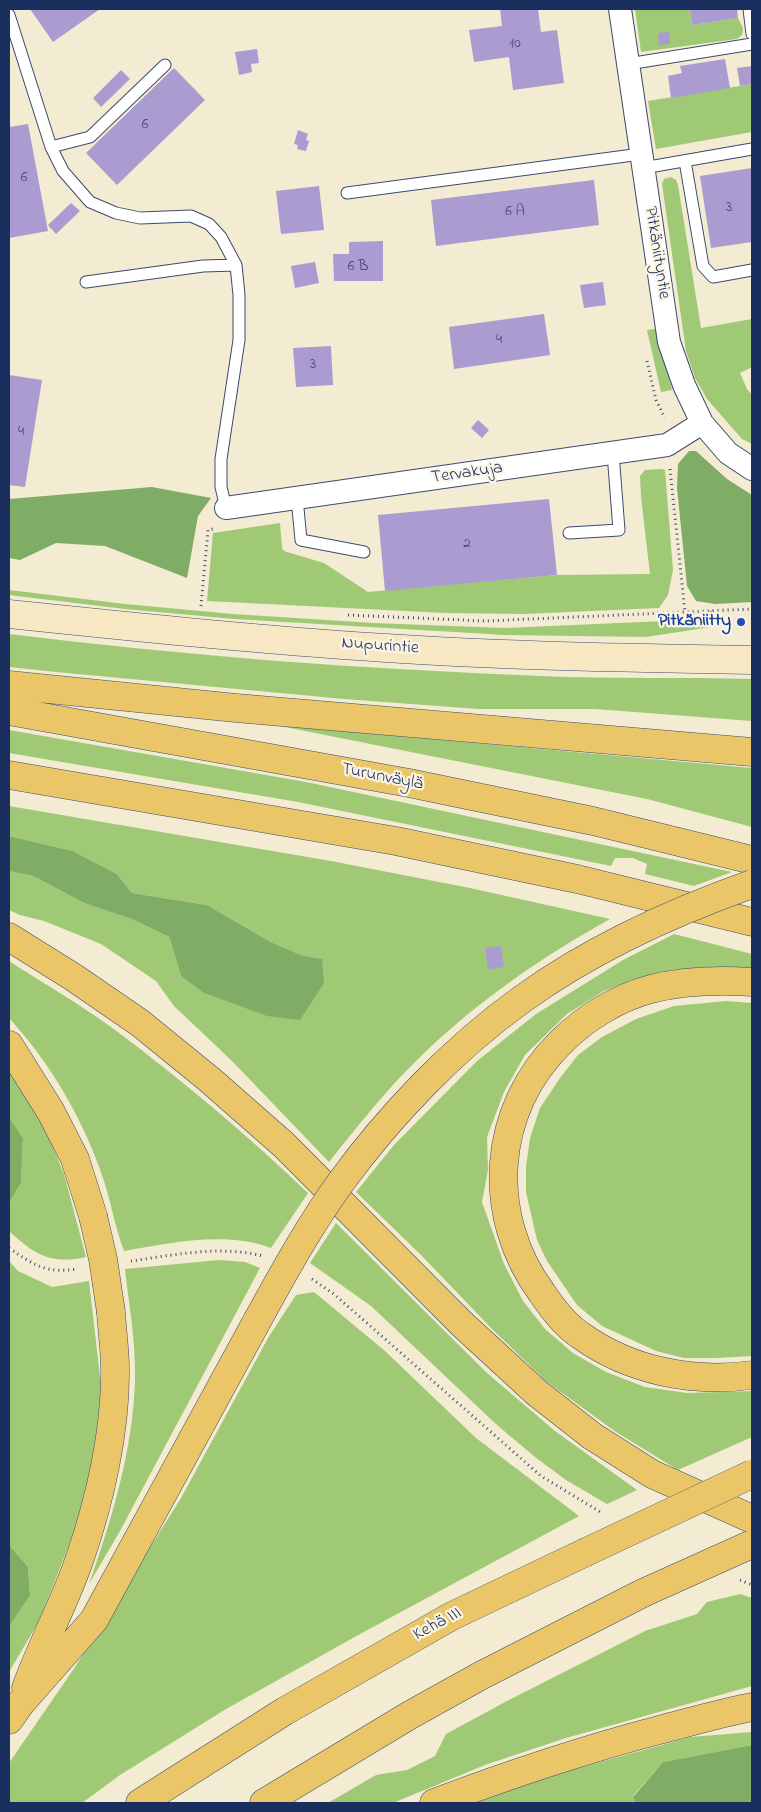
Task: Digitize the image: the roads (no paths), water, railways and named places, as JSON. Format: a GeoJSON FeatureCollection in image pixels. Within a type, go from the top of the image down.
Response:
{"type":"FeatureCollection","features":[{"type":"Feature","properties":{"kind":"highway"},"geometry":{"type":"LineString","coordinates":[[9,685],[236,708],[752,752]]}},
{"type":"Feature","properties":{"kind":"highway","name":"Turunväylä"},"geometry":{"type":"LineString","coordinates":[[9,711],[409,782],[593,821],[752,860]]}},
{"type":"Feature","properties":{"kind":"highway"},"geometry":{"type":"LineString","coordinates":[[9,775],[406,843],[576,879],[752,922]]}},
{"type":"Feature","properties":{"kind":"highway"},"geometry":{"type":"LineString","coordinates":[[15,1712],[94,1620],[298,1246],[340,1183],[375,1138],[415,1094],[467,1044],[520,1001],[566,970],[618,940],[677,913],[752,884]]}},
{"type":"Feature","properties":{"kind":"highway"},"geometry":{"type":"LineString","coordinates":[[9,937],[73,977],[140,1023],[210,1080],[284,1145],[462,1324],[537,1393],[592,1436],[652,1474],[752,1519]]}},
{"type":"Feature","properties":{"kind":"highway"},"geometry":{"type":"LineString","coordinates":[[752,982],[716,981],[685,983],[651,989],[627,997],[594,1015],[570,1033],[550,1053],[532,1077],[517,1105],[507,1137],[503,1164],[508,1221],[517,1251],[532,1280],[552,1307],[578,1334],[608,1353],[646,1368],[683,1376],[738,1377],[752,1375]]}},
{"type":"Feature","properties":{"kind":"highway"},"geometry":{"type":"LineString","coordinates":[[9,1046],[51,1112],[75,1159],[93,1216],[103,1259],[111,1312],[115,1369],[107,1460],[80,1559],[15,1712]]}},
{"type":"Feature","properties":{"kind":"highway","name":"Kehä III"},"geometry":{"type":"LineString","coordinates":[[140,1803],[293,1706],[452,1616],[752,1474]]}},
{"type":"Feature","properties":{"kind":"highway"},"geometry":{"type":"LineString","coordinates":[[264,1803],[410,1715],[482,1675],[643,1593],[752,1544]]}},
{"type":"Feature","properties":{"kind":"highway"},"geometry":{"type":"LineString","coordinates":[[434,1803],[499,1778],[608,1744],[726,1712],[752,1707]]}},
{"type":"Feature","properties":{"kind":"main road","name":"Nupurintie"},"geometry":{"type":"LineString","coordinates":[[9,614],[194,634],[386,648],[609,658],[752,660]]}},
{"type":"Feature","properties":{"kind":"street","name":"Pitkäniityntie"},"geometry":{"type":"LineString","coordinates":[[620,9],[669,342],[684,385],[702,423],[728,453],[752,470]]}},
{"type":"Feature","properties":{"kind":"street","name":"Tervakuja"},"geometry":{"type":"LineString","coordinates":[[226,508],[667,445],[702,423]]}},
{"type":"Feature","properties":{"kind":"lane"},"geometry":{"type":"LineString","coordinates":[[15,9],[9,14],[51,147],[63,171],[90,202],[116,213],[140,218],[190,216],[209,224],[221,237],[236,265],[239,295],[239,340],[221,459],[220,487],[226,508]]}},
{"type":"Feature","properties":{"kind":"lane"},"geometry":{"type":"LineString","coordinates":[[749,9],[752,34]]}},
{"type":"Feature","properties":{"kind":"lane"},"geometry":{"type":"LineString","coordinates":[[628,64],[752,44]]}},
{"type":"Feature","properties":{"kind":"lane"},"geometry":{"type":"LineString","coordinates":[[51,147],[90,137],[165,65]]}},
{"type":"Feature","properties":{"kind":"lane"},"geometry":{"type":"LineString","coordinates":[[347,193],[642,161],[685,161],[752,149]]}},
{"type":"Feature","properties":{"kind":"lane"},"geometry":{"type":"LineString","coordinates":[[685,161],[703,266],[713,277],[752,270]]}},
{"type":"Feature","properties":{"kind":"lane"},"geometry":{"type":"LineString","coordinates":[[86,282],[203,266],[236,265]]}},
{"type":"Feature","properties":{"kind":"lane"},"geometry":{"type":"LineString","coordinates":[[569,534],[619,530],[613,453]]}},
{"type":"Feature","properties":{"kind":"lane"},"geometry":{"type":"LineString","coordinates":[[297,498],[300,540],[364,552]]}},
{"type":"Feature","properties":{"kind":"place","name":"Pitkäniitty"},"geometry":{"type":"Point","coordinates":[741,622]}}]}
